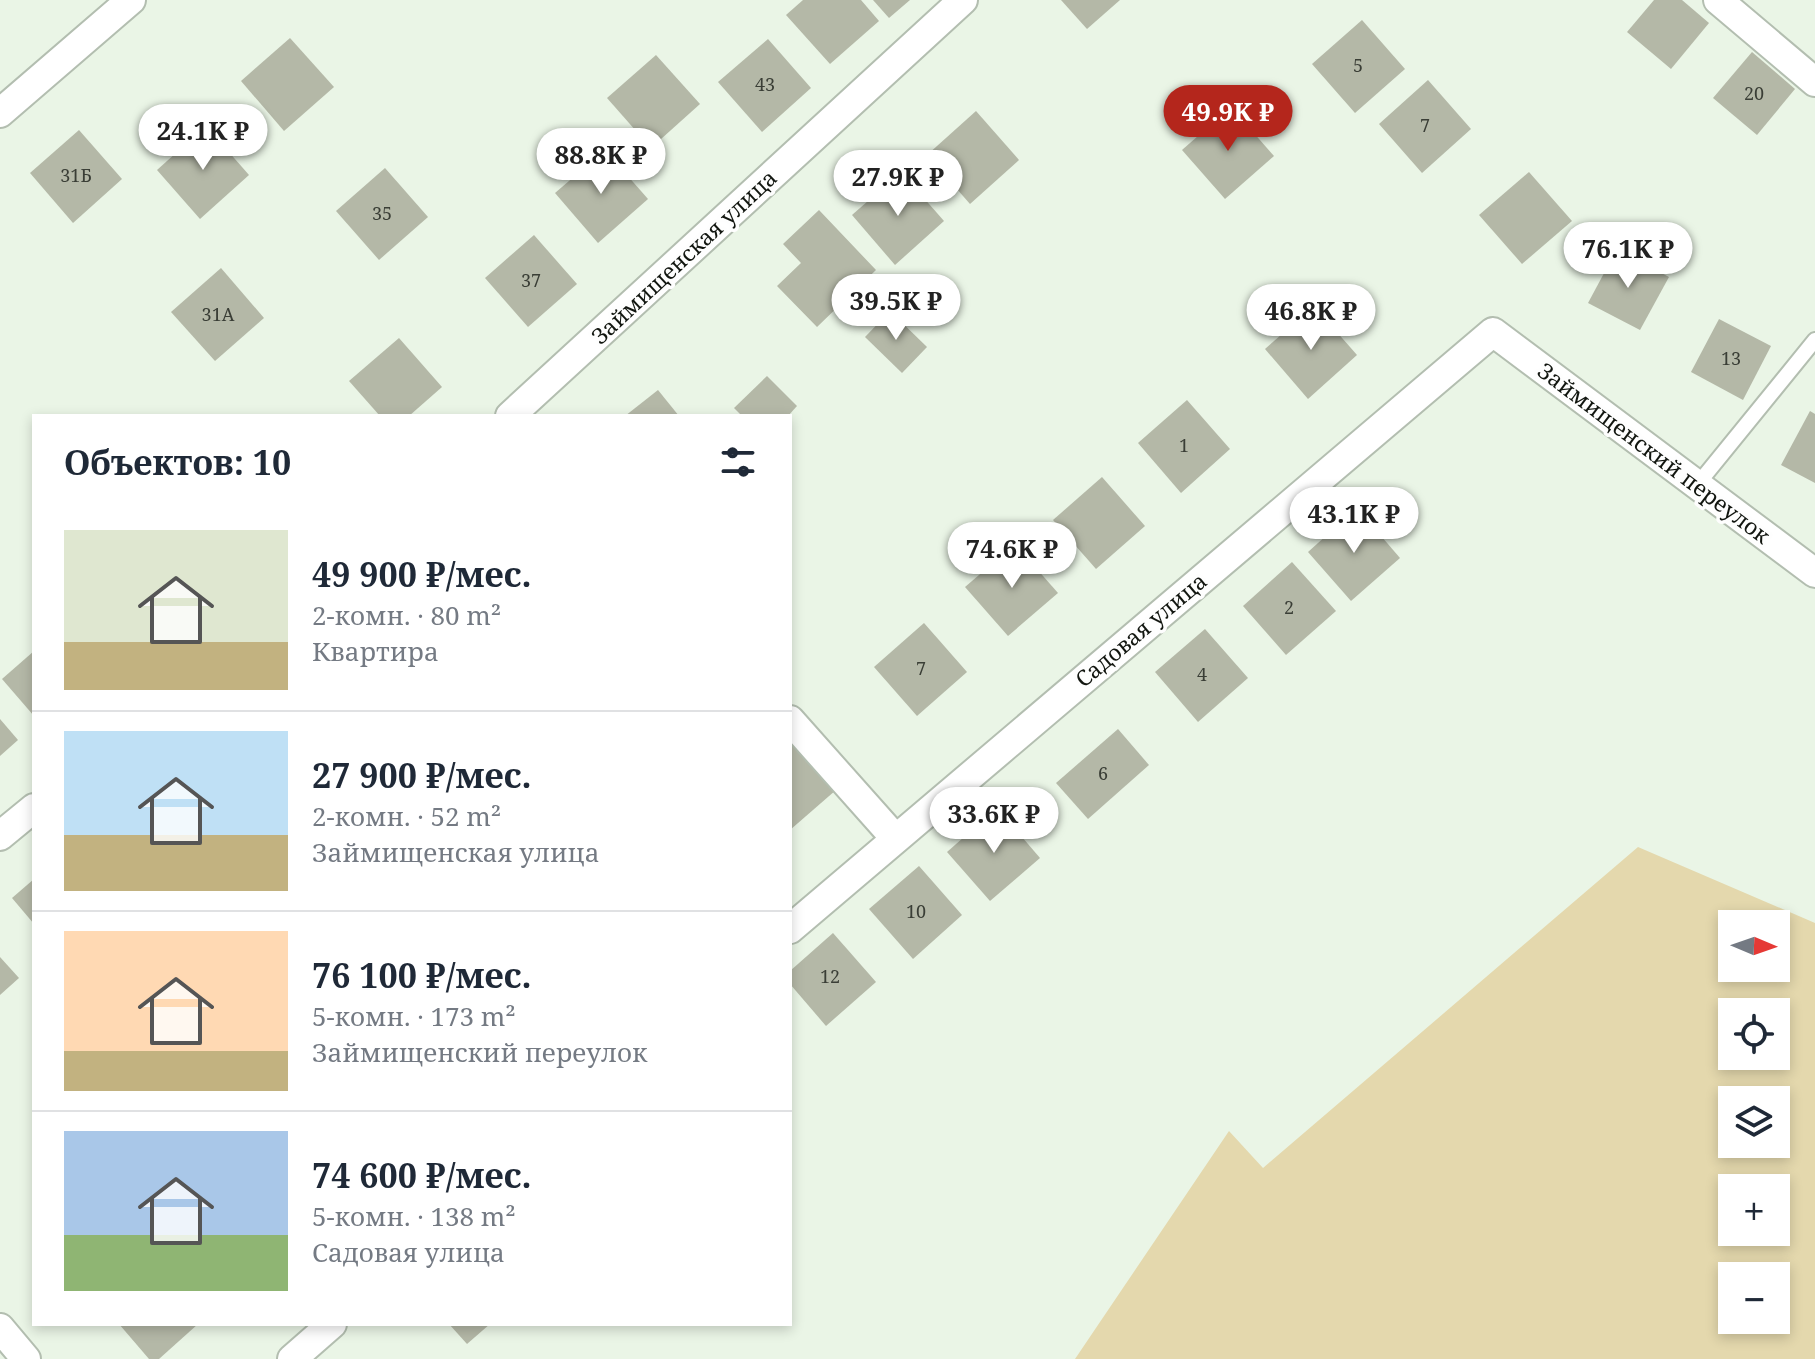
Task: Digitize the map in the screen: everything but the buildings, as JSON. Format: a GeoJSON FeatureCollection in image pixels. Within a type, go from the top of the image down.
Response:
{"type":"FeatureCollection","features":[{"type":"Feature","properties":{"kind":"street"},"geometry":{"type":"LineString","coordinates":[[0,113],[131,0]]}},
{"type":"Feature","properties":{"kind":"street","name":"Займищенская улица"},"geometry":{"type":"LineString","coordinates":[[515,414],[963,0]]}},
{"type":"Feature","properties":{"kind":"street"},"geometry":{"type":"LineString","coordinates":[[1718,0],[1815,82]]}},
{"type":"Feature","properties":{"kind":"street","name":"Займищенский переулок"},"geometry":{"type":"LineString","coordinates":[[1493,332],[1815,573]]}},
{"type":"Feature","properties":{"kind":"street","name":"Садовая улица"},"geometry":{"type":"LineString","coordinates":[[792,927],[1493,332]]}},
{"type":"Feature","properties":{"kind":"street"},"geometry":{"type":"LineString","coordinates":[[792,722],[895,838]]}},
{"type":"Feature","properties":{"kind":"street"},"geometry":{"type":"LineString","coordinates":[[0,836],[32,810]]}},
{"type":"Feature","properties":{"kind":"street"},"geometry":{"type":"LineString","coordinates":[[292,1359],[330,1326]]}},
{"type":"Feature","properties":{"kind":"street"},"geometry":{"type":"LineString","coordinates":[[0,1328],[26,1359]]}},
{"type":"Feature","properties":{"kind":"lane"},"geometry":{"type":"LineString","coordinates":[[1697,485],[1815,340]]}},
{"type":"Feature","properties":{"kind":"shaded area"},"geometry":{"type":"Polygon","coordinates":[[[1638,847],[1785,910],[1718,910],[1718,982],[1790,982],[1790,912],[1815,923],[1815,1359],[1075,1359],[1229,1131],[1263,1168],[1638,847]]]}}]}
